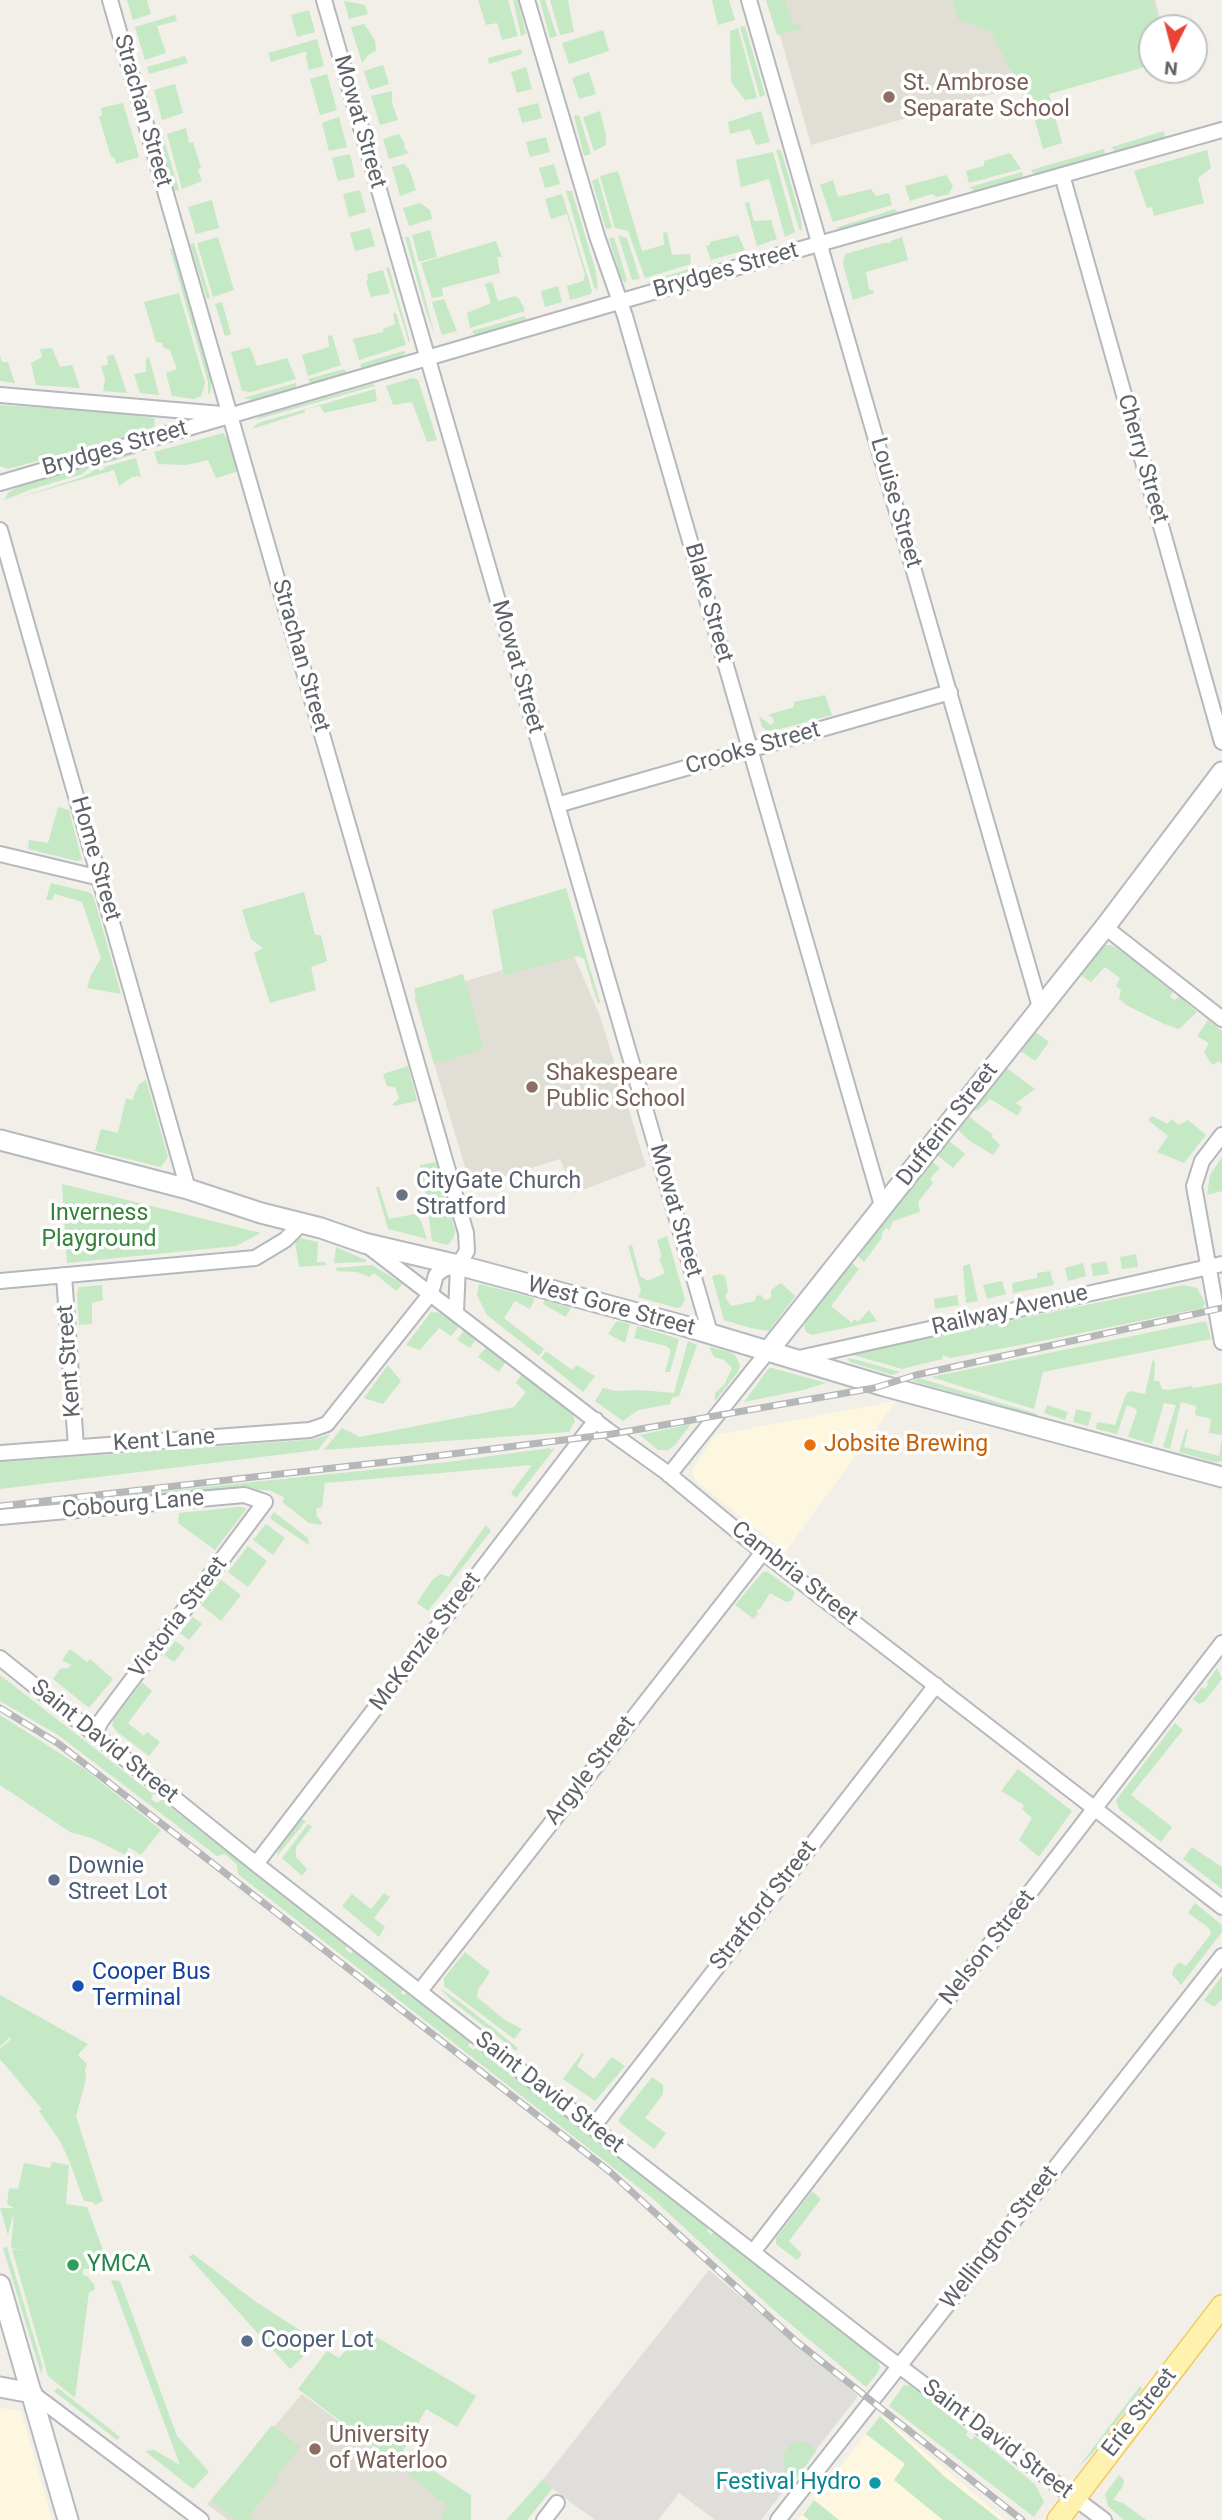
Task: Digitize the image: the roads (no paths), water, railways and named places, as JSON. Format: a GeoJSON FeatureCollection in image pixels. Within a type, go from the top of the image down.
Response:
{"type":"FeatureCollection","features":[{"type":"Feature","properties":{"kind":"main road","name":"Erie Street"},"geometry":{"type":"LineString","coordinates":[[1058,2520],[1222,2306]]}},
{"type":"Feature","properties":{"kind":"street","name":"Strachan Street"},"geometry":{"type":"LineString","coordinates":[[110,0],[466,1233],[467,1251],[458,1265],[456,1312]]}},
{"type":"Feature","properties":{"kind":"street","name":"Mowat Street"},"geometry":{"type":"LineString","coordinates":[[324,0],[710,1334]]}},
{"type":"Feature","properties":{"kind":"street","name":"Blake Street"},"geometry":{"type":"LineString","coordinates":[[527,0],[618,303],[625,316],[883,1209]]}},
{"type":"Feature","properties":{"kind":"street","name":"Louise Street"},"geometry":{"type":"LineString","coordinates":[[748,0],[1040,1007]]}},
{"type":"Feature","properties":{"kind":"street","name":"Brydges Street"},"geometry":{"type":"LineString","coordinates":[[0,483],[820,244],[1222,131]]}},
{"type":"Feature","properties":{"kind":"street","name":"Cherry Street"},"geometry":{"type":"LineString","coordinates":[[1062,175],[1222,742]]}},
{"type":"Feature","properties":{"kind":"street","name":"Brydges Street"},"geometry":{"type":"LineString","coordinates":[[0,395],[230,414]]}},
{"type":"Feature","properties":{"kind":"street","name":"Home Street"},"geometry":{"type":"LineString","coordinates":[[0,530],[188,1189]]}},
{"type":"Feature","properties":{"kind":"street","name":"Crooks Street"},"geometry":{"type":"LineString","coordinates":[[557,805],[950,692]]}},
{"type":"Feature","properties":{"kind":"street","name":"Dufferin Street"},"geometry":{"type":"LineString","coordinates":[[669,1475],[1105,927],[1222,772]]}},
{"type":"Feature","properties":{"kind":"street"},"geometry":{"type":"LineString","coordinates":[[0,853],[100,878]]}},
{"type":"Feature","properties":{"kind":"street"},"geometry":{"type":"LineString","coordinates":[[1105,927],[1222,1019]]}},
{"type":"Feature","properties":{"kind":"street"},"geometry":{"type":"LineString","coordinates":[[1222,1135],[1202,1161],[1194,1186],[1215,1265],[1222,1342]]}},
{"type":"Feature","properties":{"kind":"street","name":"West Gore Street"},"geometry":{"type":"LineString","coordinates":[[0,1140],[188,1189],[364,1243],[458,1265],[799,1358],[884,1386],[1222,1477]]}},
{"type":"Feature","properties":{"kind":"street"},"geometry":{"type":"LineString","coordinates":[[0,1281],[255,1258],[285,1240],[301,1224]]}},
{"type":"Feature","properties":{"kind":"street","name":"Cambria Street"},"geometry":{"type":"LineString","coordinates":[[364,1243],[669,1475],[763,1552],[1222,1907]]}},
{"type":"Feature","properties":{"kind":"street"},"geometry":{"type":"LineString","coordinates":[[431,1293],[436,1275],[443,1269],[458,1265]]}},
{"type":"Feature","properties":{"kind":"street","name":"Railway Avenue"},"geometry":{"type":"LineString","coordinates":[[799,1358],[1215,1265]]}},
{"type":"Feature","properties":{"kind":"street","name":"Kent Street"},"geometry":{"type":"LineString","coordinates":[[64,1275],[76,1447]]}},
{"type":"Feature","properties":{"kind":"street","name":"Kent Lane"},"geometry":{"type":"LineString","coordinates":[[0,1453],[310,1430],[327,1424],[431,1293]]}},
{"type":"Feature","properties":{"kind":"street","name":"McKenzie Street"},"geometry":{"type":"LineString","coordinates":[[256,1864],[596,1420]]}},
{"type":"Feature","properties":{"kind":"street","name":"Cobourg Lane"},"geometry":{"type":"LineString","coordinates":[[0,1517],[244,1495],[265,1502]]}},
{"type":"Feature","properties":{"kind":"street","name":"Victoria Street"},"geometry":{"type":"LineString","coordinates":[[94,1735],[101,1721],[265,1502]]}},
{"type":"Feature","properties":{"kind":"street","name":"Argyle Street"},"geometry":{"type":"LineString","coordinates":[[419,1991],[763,1552]]}},
{"type":"Feature","properties":{"kind":"street","name":"Nelson Street"},"geometry":{"type":"LineString","coordinates":[[753,2252],[1222,1643]]}},
{"type":"Feature","properties":{"kind":"street","name":"Saint David Street"},"geometry":{"type":"LineString","coordinates":[[0,1658],[256,1864],[898,2366],[1104,2520]]}},
{"type":"Feature","properties":{"kind":"street","name":"Stratford Street"},"geometry":{"type":"LineString","coordinates":[[593,2127],[936,1685]]}},
{"type":"Feature","properties":{"kind":"street","name":"Wellington Street"},"geometry":{"type":"LineString","coordinates":[[778,2520],[1222,1956]]}},
{"type":"Feature","properties":{"kind":"street"},"geometry":{"type":"LineString","coordinates":[[0,2284],[68,2520]]}},
{"type":"Feature","properties":{"kind":"street"},"geometry":{"type":"LineString","coordinates":[[0,2387],[32,2393],[201,2520]]}},
{"type":"Feature","properties":{"kind":"street"},"geometry":{"type":"LineString","coordinates":[[544,2520],[557,2503]]}},
{"type":"Feature","properties":{"kind":"railway"},"geometry":{"type":"LineString","coordinates":[[0,1506],[612,1434],[874,1388],[916,1375],[1222,1308]]}},
{"type":"Feature","properties":{"kind":"railway"},"geometry":{"type":"LineString","coordinates":[[0,1708],[59,1744],[609,2171],[797,2342],[1022,2520]]}},
{"type":"Feature","properties":{"kind":"place","name":"St. Ambrose Separate School"},"geometry":{"type":"Point","coordinates":[889,97]}},
{"type":"Feature","properties":{"kind":"place","name":"Shakespeare Public School"},"geometry":{"type":"Point","coordinates":[532,1087]}},
{"type":"Feature","properties":{"kind":"place","name":"CityGate Church Stratford"},"geometry":{"type":"Point","coordinates":[402,1195]}},
{"type":"Feature","properties":{"kind":"place","name":"Jobsite Brewing"},"geometry":{"type":"Point","coordinates":[810,1445]}},
{"type":"Feature","properties":{"kind":"place","name":"Downie Street Lot"},"geometry":{"type":"Point","coordinates":[54,1880]}},
{"type":"Feature","properties":{"kind":"place","name":"Cooper Bus Terminal"},"geometry":{"type":"Point","coordinates":[78,1986]}},
{"type":"Feature","properties":{"kind":"place","name":"YMCA"},"geometry":{"type":"Point","coordinates":[73,2265]}},
{"type":"Feature","properties":{"kind":"place","name":"Cooper Lot"},"geometry":{"type":"Point","coordinates":[247,2341]}},
{"type":"Feature","properties":{"kind":"place","name":"University of Waterloo"},"geometry":{"type":"Point","coordinates":[315,2449]}},
{"type":"Feature","properties":{"kind":"place","name":"Festival Hydro"},"geometry":{"type":"Point","coordinates":[875,2483]}},
{"type":"Feature","properties":{"kind":"park label","name":"Inverness Playground"},"geometry":{"type":"Point","coordinates":[99,1227]}}]}
